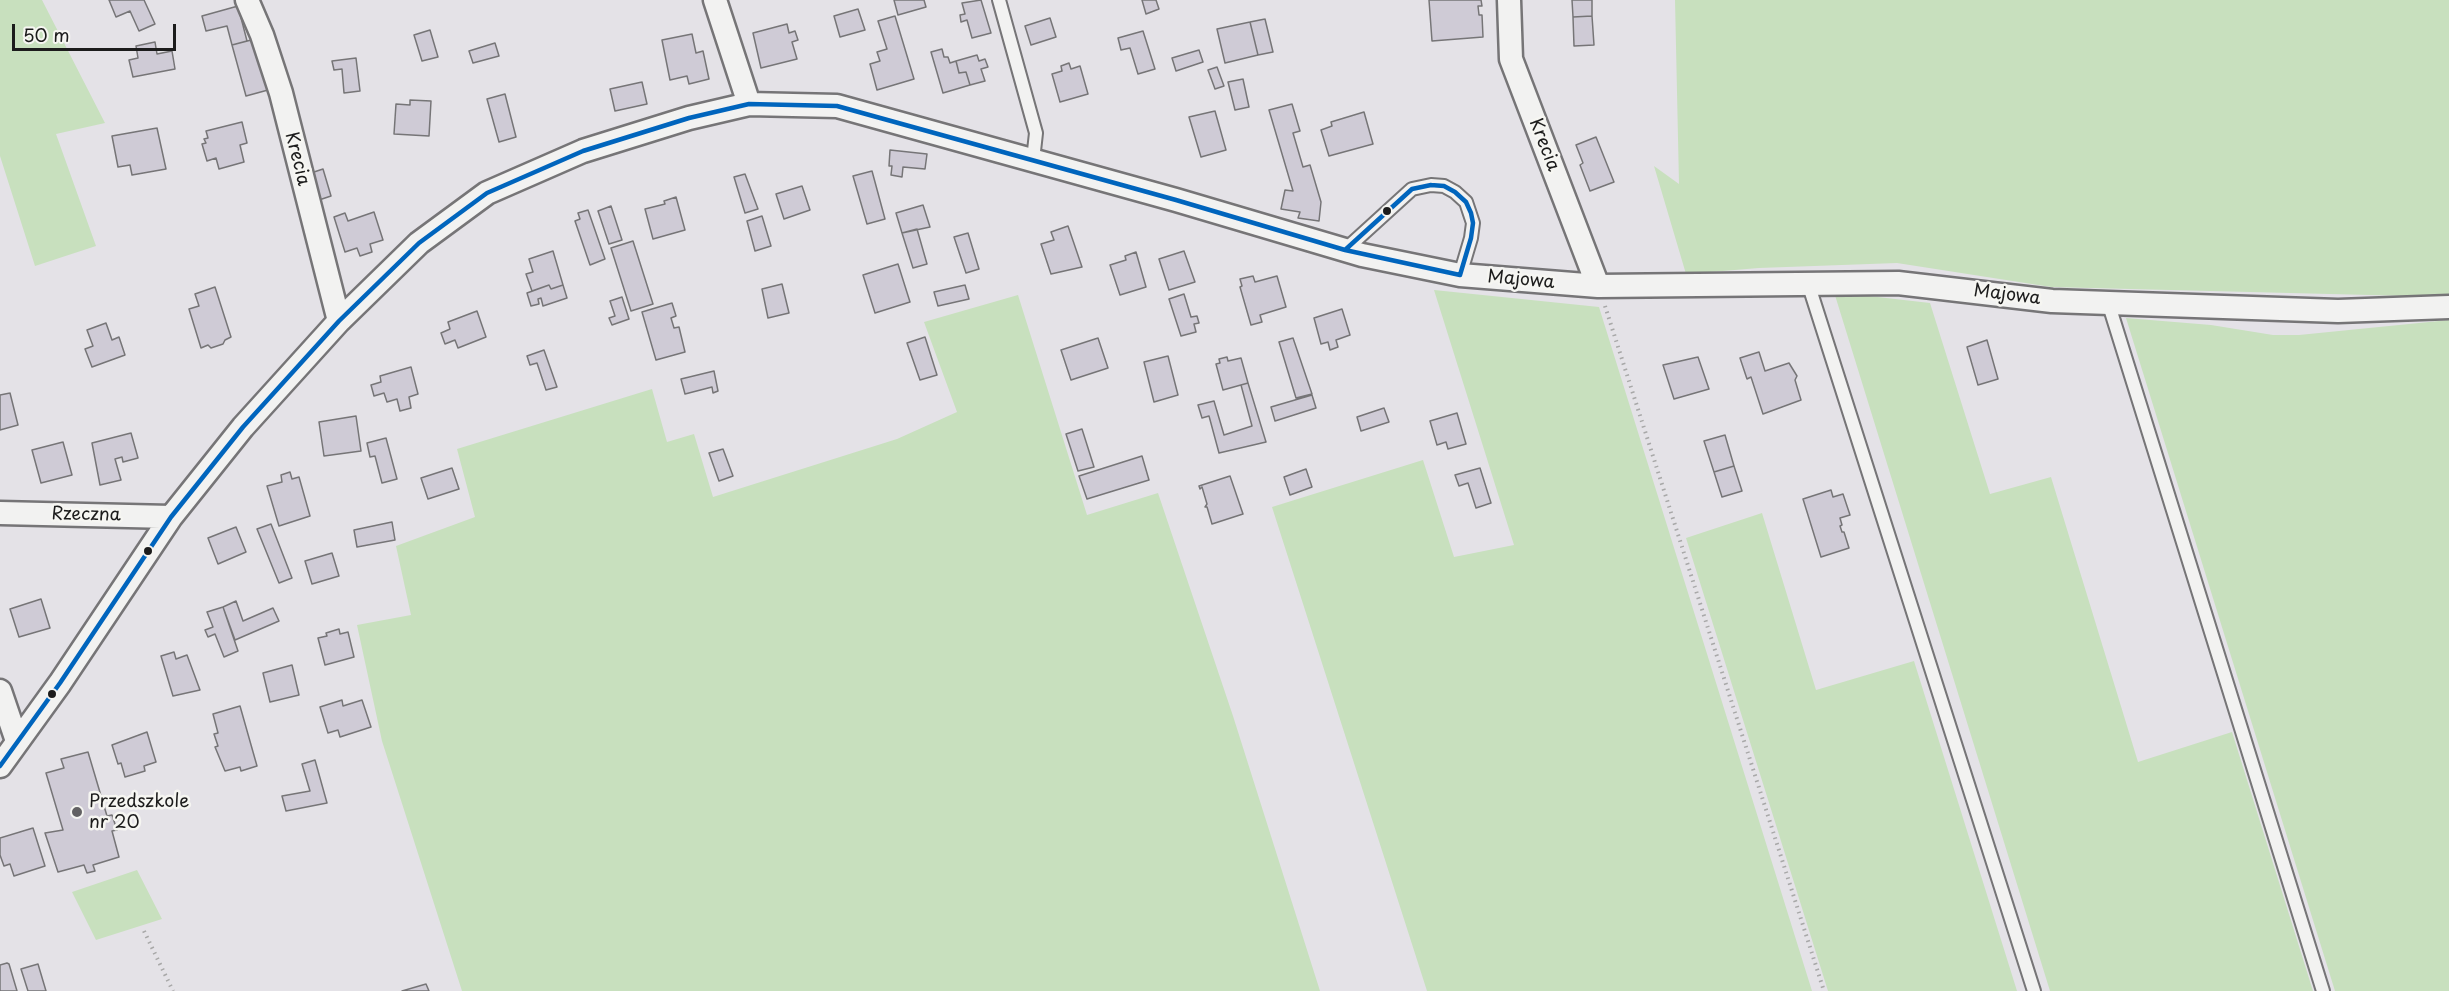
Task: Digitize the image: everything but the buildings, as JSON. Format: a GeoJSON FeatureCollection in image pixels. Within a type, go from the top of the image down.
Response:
{"type":"FeatureCollection","features":[{"type":"Feature","properties":{"kind":"street","name":"Krecia"},"geometry":{"type":"LineString","coordinates":[[247,0],[262,35],[280,93],[339,321]]}},
{"type":"Feature","properties":{"kind":"street"},"geometry":{"type":"LineString","coordinates":[[715,0],[749,104]]}},
{"type":"Feature","properties":{"kind":"street","name":"Krecia"},"geometry":{"type":"LineString","coordinates":[[1509,0],[1511,59],[1598,286]]}},
{"type":"Feature","properties":{"kind":"street","name":"Majowa"},"geometry":{"type":"LineString","coordinates":[[0,766],[60,683],[171,517],[243,427],[339,321],[419,243],[487,193],[583,151],[689,118],[749,104],[837,106],[1345,250],[1460,275],[1598,286],[1899,283],[2052,301],[2338,311],[2449,307]]}},
{"type":"Feature","properties":{"kind":"street","name":"Rzeczna"},"geometry":{"type":"LineString","coordinates":[[0,513],[171,517]]}},
{"type":"Feature","properties":{"kind":"street"},"geometry":{"type":"LineString","coordinates":[[0,691],[17,741]]}},
{"type":"Feature","properties":{"kind":"lane"},"geometry":{"type":"LineString","coordinates":[[999,0],[1036,133],[1033,160]]}},
{"type":"Feature","properties":{"kind":"lane"},"geometry":{"type":"LineString","coordinates":[[1345,250],[1412,189],[1431,185],[1444,186],[1466,202],[1473,223],[1460,275]]}},
{"type":"Feature","properties":{"kind":"lane"},"geometry":{"type":"LineString","coordinates":[[1808,283],[2034,991]]}},
{"type":"Feature","properties":{"kind":"lane"},"geometry":{"type":"LineString","coordinates":[[2108,302],[2323,991]]}},
{"type":"Feature","properties":{"kind":"path"},"geometry":{"type":"LineString","coordinates":[[1598,286],[1824,991]]}},
{"type":"Feature","properties":{"kind":"path"},"geometry":{"type":"LineString","coordinates":[[144,931],[173,991]]}},
{"type":"Feature","properties":{"kind":"green space"},"geometry":{"type":"Polygon","coordinates":[[[0,0],[42,0],[105,123],[56,134],[96,246],[35,266],[0,156],[0,0]]]}},
{"type":"Feature","properties":{"kind":"green space"},"geometry":{"type":"Polygon","coordinates":[[[1675,0],[2449,0],[2449,297],[2051,287],[1897,263],[1759,268],[1686,274],[1654,166],[1679,184],[1675,0]]]}},
{"type":"Feature","properties":{"kind":"green space"},"geometry":{"type":"Polygon","coordinates":[[[1434,290],[1599,307],[1812,991],[1427,991],[1272,507],[1423,460],[1454,557],[1514,545],[1434,290]]]}},
{"type":"Feature","properties":{"kind":"green space"},"geometry":{"type":"Polygon","coordinates":[[[1834,292],[1930,303],[1990,494],[2051,477],[2138,762],[2232,732],[2313,991],[2050,991],[1834,292]]]}},
{"type":"Feature","properties":{"kind":"green space"},"geometry":{"type":"Polygon","coordinates":[[[1018,295],[1087,515],[1158,493],[1233,716],[1320,991],[462,991],[382,741],[357,625],[411,615],[396,546],[475,517],[457,449],[652,389],[667,442],[694,434],[713,497],[897,439],[957,412],[924,322],[1018,295]]]}},
{"type":"Feature","properties":{"kind":"green space"},"geometry":{"type":"Polygon","coordinates":[[[2126,318],[2211,325],[2273,335],[2299,335],[2449,320],[2449,991],[2335,991],[2126,318]]]}},
{"type":"Feature","properties":{"kind":"green space"},"geometry":{"type":"Polygon","coordinates":[[[1762,513],[1816,690],[1914,661],[2017,991],[1828,991],[1686,538],[1762,513]]]}},
{"type":"Feature","properties":{"kind":"green space"},"geometry":{"type":"Polygon","coordinates":[[[137,870],[162,919],[96,940],[72,892],[137,870]]]}},
{"type":"Feature","properties":{"kind":"transit line"},"geometry":{"type":"LineString","coordinates":[[0,766],[60,683],[171,517],[243,427],[339,321],[419,243],[487,193],[583,151],[689,118],[749,104],[837,106],[1176,200],[1345,250]]}},
{"type":"Feature","properties":{"kind":"transit line"},"geometry":{"type":"LineString","coordinates":[[1431,185],[1444,186],[1455,192],[1466,202],[1471,213],[1473,223],[1471,238],[1460,275],[1345,250],[1412,189],[1431,185]]}},
{"type":"Feature","properties":{"kind":"place","name":"Przedszkole nr 20"},"geometry":{"type":"Point","coordinates":[77,812]}}]}
